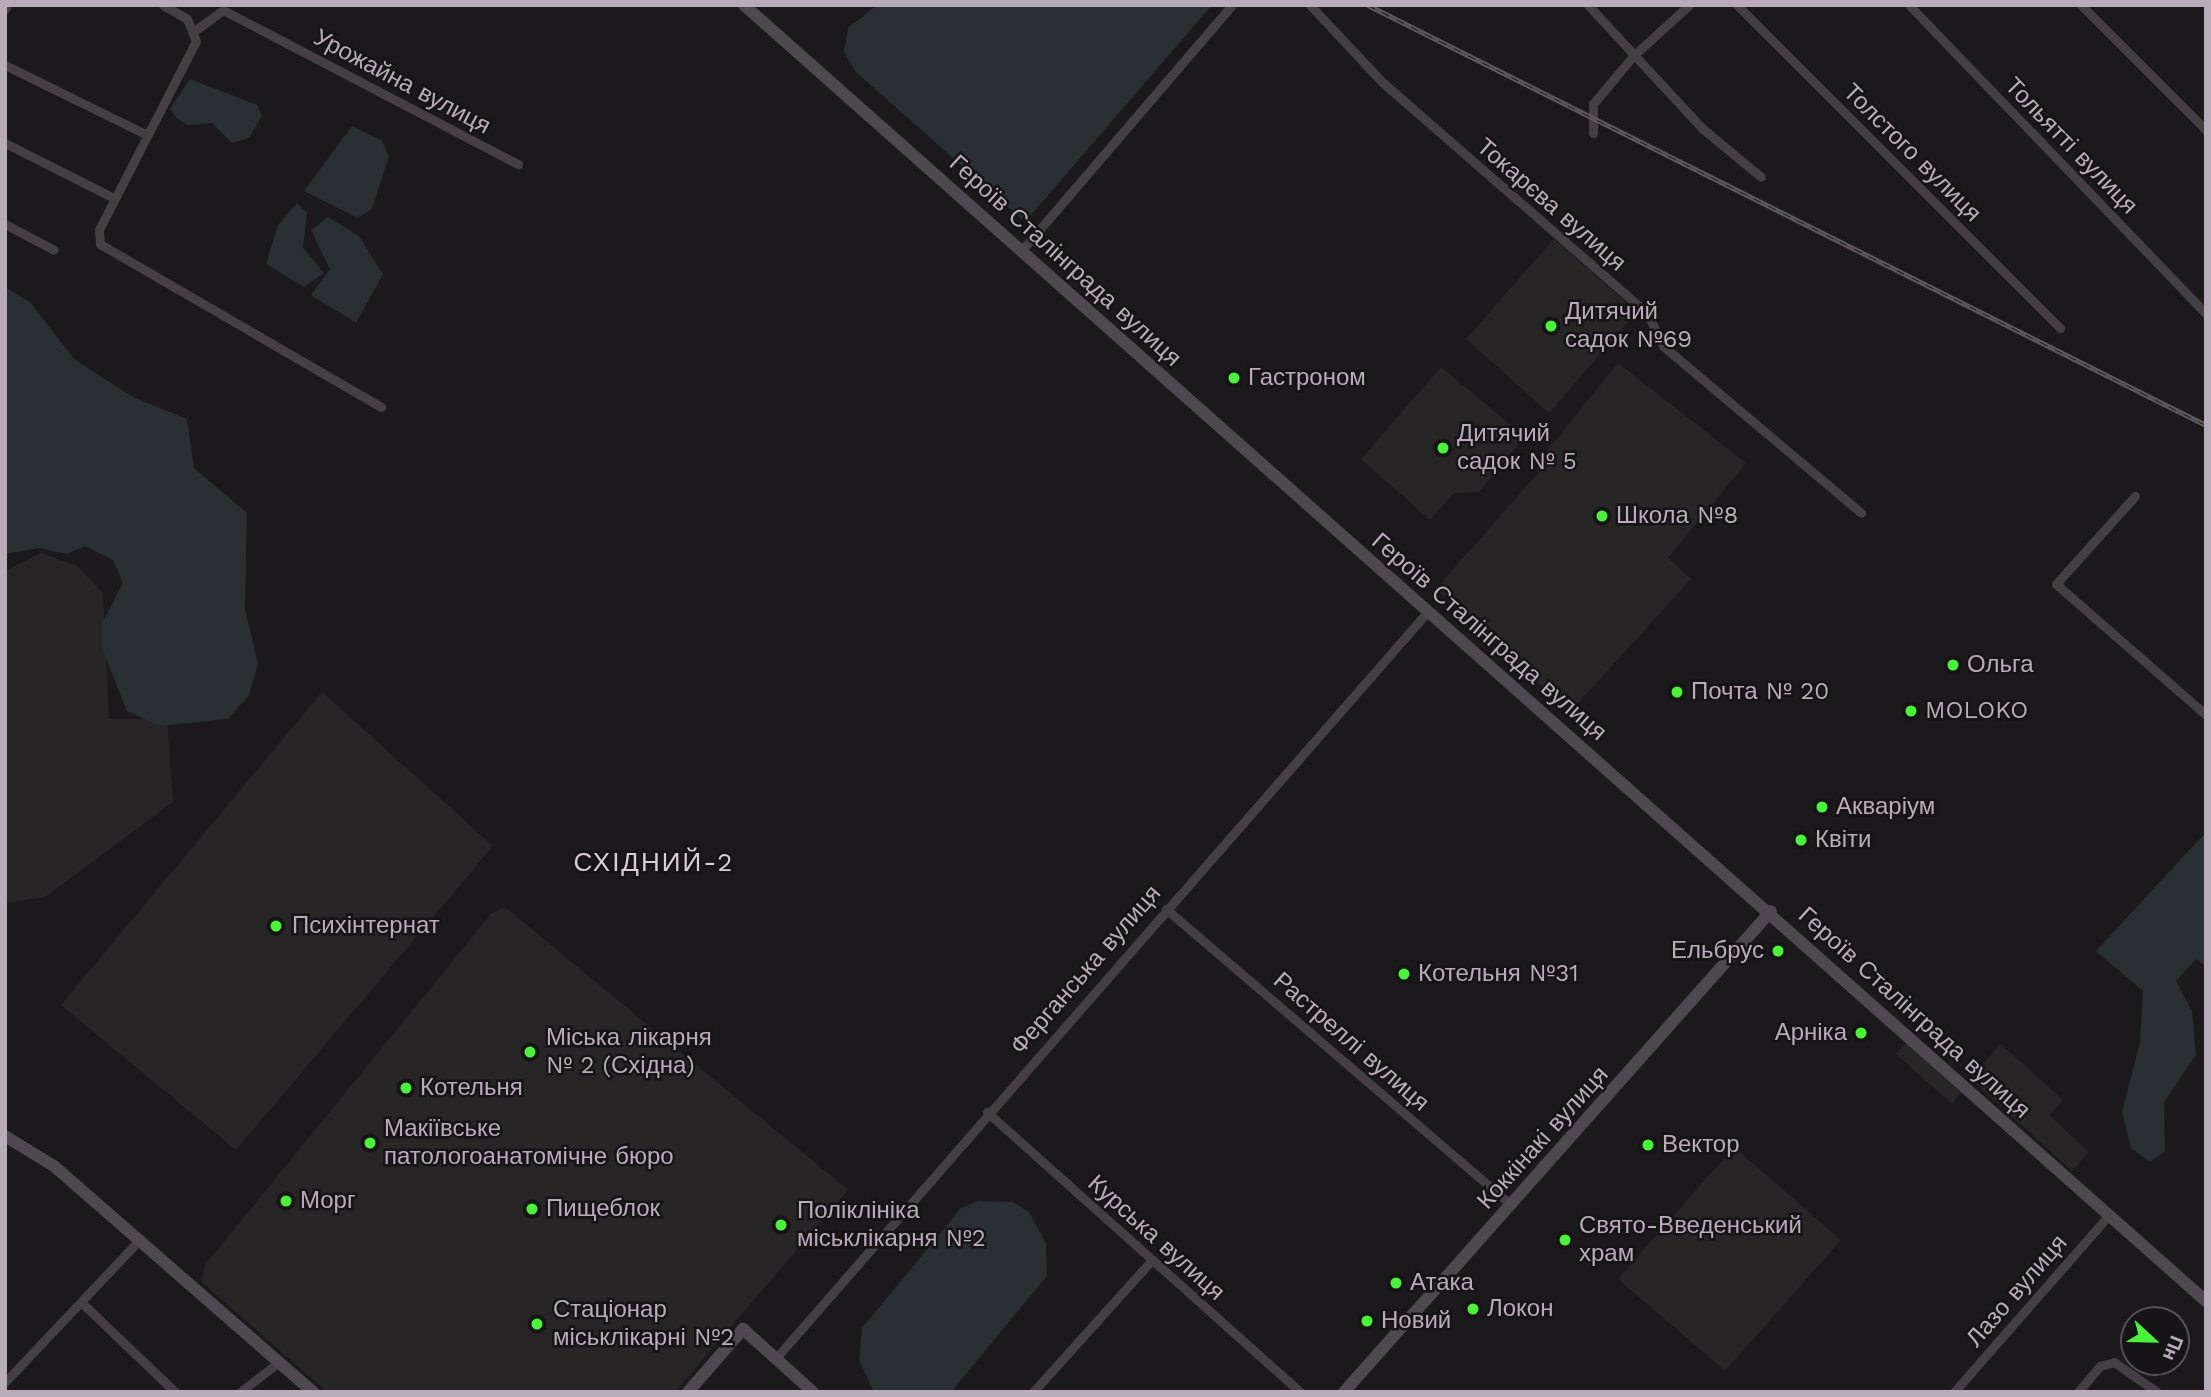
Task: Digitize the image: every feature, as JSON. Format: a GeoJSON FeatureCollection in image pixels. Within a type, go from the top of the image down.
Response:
{"type":"FeatureCollection","features":[{"type":"Feature","properties":{"kind":"main road","name":"Героїв Сталінграда вулиця"},"geometry":{"type":"LineString","coordinates":[[744,5],[1771,911],[2108,1216],[2206,1301]]}},
{"type":"Feature","properties":{"kind":"main road","name":"Коккінакі вулиця"},"geometry":{"type":"LineString","coordinates":[[1344,1392],[1771,911]]}},
{"type":"Feature","properties":{"kind":"main road"},"geometry":{"type":"LineString","coordinates":[[5,1136],[54,1166],[313,1392]]}},
{"type":"Feature","properties":{"kind":"main road"},"geometry":{"type":"LineString","coordinates":[[688,1392],[743,1329],[813,1392]]}},
{"type":"Feature","properties":{"kind":"street"},"geometry":{"type":"LineString","coordinates":[[163,5],[197,29],[197,41],[114,198],[99,230],[100,244],[112,254],[381,407]]}},
{"type":"Feature","properties":{"kind":"street"},"geometry":{"type":"LineString","coordinates":[[1022,250],[1232,5]]}},
{"type":"Feature","properties":{"kind":"street","name":"Токарєва вулиця"},"geometry":{"type":"LineString","coordinates":[[1310,5],[1381,81],[1647,313],[1663,346],[1861,513]]}},
{"type":"Feature","properties":{"kind":"street"},"geometry":{"type":"LineString","coordinates":[[1588,5],[1633,56],[1761,177]]}},
{"type":"Feature","properties":{"kind":"street"},"geometry":{"type":"LineString","coordinates":[[1593,133],[1593,104],[1633,56],[1689,5]]}},
{"type":"Feature","properties":{"kind":"street","name":"Толстого вулиця"},"geometry":{"type":"LineString","coordinates":[[1737,5],[2060,328]]}},
{"type":"Feature","properties":{"kind":"street","name":"Тольятті вулиця"},"geometry":{"type":"LineString","coordinates":[[1909,5],[2206,314]]}},
{"type":"Feature","properties":{"kind":"street"},"geometry":{"type":"LineString","coordinates":[[2081,5],[2206,130]]}},
{"type":"Feature","properties":{"kind":"street","name":"Урожайна вулиця"},"geometry":{"type":"LineString","coordinates":[[197,29],[223,10],[517,164]]}},
{"type":"Feature","properties":{"kind":"street"},"geometry":{"type":"LineString","coordinates":[[5,65],[147,135]]}},
{"type":"Feature","properties":{"kind":"street"},"geometry":{"type":"LineString","coordinates":[[5,143],[114,198]]}},
{"type":"Feature","properties":{"kind":"street"},"geometry":{"type":"LineString","coordinates":[[5,224],[54,250]]}},
{"type":"Feature","properties":{"kind":"street"},"geometry":{"type":"LineString","coordinates":[[2135,496],[2056,583],[2206,715]]}},
{"type":"Feature","properties":{"kind":"street","name":"Ферганська вулиця"},"geometry":{"type":"LineString","coordinates":[[776,1358],[987,1112],[1428,611]]}},
{"type":"Feature","properties":{"kind":"street","name":"Растреллі вулиця"},"geometry":{"type":"LineString","coordinates":[[1166,909],[1511,1205]]}},
{"type":"Feature","properties":{"kind":"street","name":"Курська вулиця"},"geometry":{"type":"LineString","coordinates":[[987,1112],[1300,1392]]}},
{"type":"Feature","properties":{"kind":"street","name":"Лазо вулиця"},"geometry":{"type":"LineString","coordinates":[[1954,1392],[2108,1216]]}},
{"type":"Feature","properties":{"kind":"street"},"geometry":{"type":"LineString","coordinates":[[5,1382],[140,1239]]}},
{"type":"Feature","properties":{"kind":"street"},"geometry":{"type":"LineString","coordinates":[[1033,1392],[1152,1260]]}},
{"type":"Feature","properties":{"kind":"street"},"geometry":{"type":"LineString","coordinates":[[82,1303],[175,1392]]}},
{"type":"Feature","properties":{"kind":"street"},"geometry":{"type":"LineString","coordinates":[[2078,1392],[2100,1366],[2114,1362],[2157,1392]]}},
{"type":"Feature","properties":{"kind":"street"},"geometry":{"type":"LineString","coordinates":[[240,1392],[279,1363]]}},
{"type":"Feature","properties":{"kind":"shaded area"},"geometry":{"type":"Polygon","coordinates":[[[877,5],[1212,5],[1025,222],[856,72],[844,52],[848,28],[877,5]]]}},
{"type":"Feature","properties":{"kind":"shaded area"},"geometry":{"type":"Polygon","coordinates":[[[190,79],[257,105],[262,116],[249,138],[232,143],[212,123],[187,125],[177,119],[170,109],[190,79]]]}},
{"type":"Feature","properties":{"kind":"shaded area"},"geometry":{"type":"Polygon","coordinates":[[[352,126],[382,141],[389,156],[372,209],[358,218],[304,191],[352,126]]]}},
{"type":"Feature","properties":{"kind":"shaded area"},"geometry":{"type":"Polygon","coordinates":[[[297,203],[307,213],[303,248],[324,273],[304,287],[266,264],[278,225],[297,203]]]}},
{"type":"Feature","properties":{"kind":"shaded area"},"geometry":{"type":"Polygon","coordinates":[[[328,217],[359,236],[383,274],[356,323],[311,295],[330,269],[311,230],[328,217]]]}},
{"type":"Feature","properties":{"kind":"shaded area","name":"Дитячий садок №69"},"geometry":{"type":"Polygon","coordinates":[[[1554,239],[1637,312],[1549,413],[1466,339],[1554,239]]]}},
{"type":"Feature","properties":{"kind":"shaded area"},"geometry":{"type":"Polygon","coordinates":[[[5,287],[30,302],[75,360],[135,398],[187,419],[194,468],[247,513],[245,609],[258,664],[249,695],[228,719],[160,726],[127,711],[102,648],[102,623],[123,583],[113,560],[85,546],[67,554],[38,548],[5,554],[5,287]]]}},
{"type":"Feature","properties":{"kind":"shaded area","name":"Школа №8"},"geometry":{"type":"Polygon","coordinates":[[[1618,363],[1746,463],[1668,558],[1691,579],[1570,712],[1436,589],[1538,473],[1538,462],[1618,363]]]}},
{"type":"Feature","properties":{"kind":"shaded area","name":"Дитячий садок № 5"},"geometry":{"type":"Polygon","coordinates":[[[1441,367],[1525,437],[1479,492],[1454,493],[1430,520],[1361,459],[1441,367]]]}},
{"type":"Feature","properties":{"kind":"shaded area"},"geometry":{"type":"Polygon","coordinates":[[[41,553],[77,566],[103,593],[109,719],[167,719],[173,802],[45,897],[5,903],[5,571],[41,553]]]}},
{"type":"Feature","properties":{"kind":"shaded area","name":"Психінтернат"},"geometry":{"type":"Polygon","coordinates":[[[322,692],[493,846],[236,1150],[61,1005],[322,692]]]}},
{"type":"Feature","properties":{"kind":"shaded area"},"geometry":{"type":"Polygon","coordinates":[[[2206,832],[2206,967],[2196,959],[2176,981],[2192,1011],[2196,1055],[2164,1103],[2165,1152],[2150,1162],[2131,1148],[2122,1112],[2140,1042],[2143,991],[2096,951],[2206,832]]]}},
{"type":"Feature","properties":{"kind":"shaded area","name":"Міська лікарня № 2 (Східна)"},"geometry":{"type":"Polygon","coordinates":[[[505,907],[848,1190],[675,1392],[327,1392],[201,1281],[205,1265],[491,914],[505,907]]]}},
{"type":"Feature","properties":{"kind":"shaded area"},"geometry":{"type":"Polygon","coordinates":[[[1906,1043],[1961,1093],[1952,1104],[1896,1054],[1906,1043]]]}},
{"type":"Feature","properties":{"kind":"shaded area"},"geometry":{"type":"Polygon","coordinates":[[[2001,1044],[2063,1100],[2049,1115],[2089,1152],[2072,1171],[1970,1078],[2001,1044]]]}},
{"type":"Feature","properties":{"kind":"shaded area"},"geometry":{"type":"Polygon","coordinates":[[[1734,1147],[1841,1240],[1725,1371],[1618,1279],[1734,1147]]]}},
{"type":"Feature","properties":{"kind":"shaded area"},"geometry":{"type":"Polygon","coordinates":[[[978,1201],[1013,1202],[1029,1212],[1046,1243],[1047,1276],[951,1392],[874,1392],[859,1360],[862,1328],[961,1208],[978,1201]]]}},
{"type":"Feature","properties":{"kind":"railway"},"geometry":{"type":"LineString","coordinates":[[1368,5],[2206,425]]}},
{"type":"Feature","properties":{"kind":"place","name":"Дитячий садок №69"},"geometry":{"type":"Point","coordinates":[1551,326]}},
{"type":"Feature","properties":{"kind":"place","name":"Гастроном"},"geometry":{"type":"Point","coordinates":[1234,378]}},
{"type":"Feature","properties":{"kind":"place","name":"Дитячий садок № 5"},"geometry":{"type":"Point","coordinates":[1443,448]}},
{"type":"Feature","properties":{"kind":"place","name":"Школа №8"},"geometry":{"type":"Point","coordinates":[1602,516]}},
{"type":"Feature","properties":{"kind":"place","name":"Ольга"},"geometry":{"type":"Point","coordinates":[1953,665]}},
{"type":"Feature","properties":{"kind":"place","name":"Почта № 20"},"geometry":{"type":"Point","coordinates":[1677,692]}},
{"type":"Feature","properties":{"kind":"place","name":"MOLOKO"},"geometry":{"type":"Point","coordinates":[1911,711]}},
{"type":"Feature","properties":{"kind":"place","name":"Акваріум"},"geometry":{"type":"Point","coordinates":[1822,807]}},
{"type":"Feature","properties":{"kind":"place","name":"Квіти"},"geometry":{"type":"Point","coordinates":[1801,840]}},
{"type":"Feature","properties":{"kind":"place","name":"Психінтернат"},"geometry":{"type":"Point","coordinates":[276,926]}},
{"type":"Feature","properties":{"kind":"place","name":"Ельбрус"},"geometry":{"type":"Point","coordinates":[1778,951]}},
{"type":"Feature","properties":{"kind":"place","name":"Котельня №31"},"geometry":{"type":"Point","coordinates":[1404,974]}},
{"type":"Feature","properties":{"kind":"place","name":"Арніка"},"geometry":{"type":"Point","coordinates":[1861,1033]}},
{"type":"Feature","properties":{"kind":"place","name":"Міська лікарня № 2 (Східна)"},"geometry":{"type":"Point","coordinates":[530,1052]}},
{"type":"Feature","properties":{"kind":"place","name":"Котельня"},"geometry":{"type":"Point","coordinates":[406,1088]}},
{"type":"Feature","properties":{"kind":"place","name":"Макіївське патологоанатомічне бюро"},"geometry":{"type":"Point","coordinates":[370,1143]}},
{"type":"Feature","properties":{"kind":"place","name":"Вектор"},"geometry":{"type":"Point","coordinates":[1648,1145]}},
{"type":"Feature","properties":{"kind":"place","name":"Морг"},"geometry":{"type":"Point","coordinates":[286,1201]}},
{"type":"Feature","properties":{"kind":"place","name":"Пищеблок"},"geometry":{"type":"Point","coordinates":[532,1209]}},
{"type":"Feature","properties":{"kind":"place","name":"Поліклініка міськлікарня №2"},"geometry":{"type":"Point","coordinates":[781,1225]}},
{"type":"Feature","properties":{"kind":"place","name":"Свято-Введенський храм"},"geometry":{"type":"Point","coordinates":[1565,1240]}},
{"type":"Feature","properties":{"kind":"place","name":"Атака"},"geometry":{"type":"Point","coordinates":[1396,1283]}},
{"type":"Feature","properties":{"kind":"place","name":"Локон"},"geometry":{"type":"Point","coordinates":[1473,1309]}},
{"type":"Feature","properties":{"kind":"place","name":"Новий"},"geometry":{"type":"Point","coordinates":[1367,1321]}},
{"type":"Feature","properties":{"kind":"place","name":"Стаціонар міськлікарні №2"},"geometry":{"type":"Point","coordinates":[537,1324]}},
{"type":"Feature","properties":{"kind":"district","name":"СХІДНИЙ-2"},"geometry":{"type":"Point","coordinates":[654,863]}}]}
